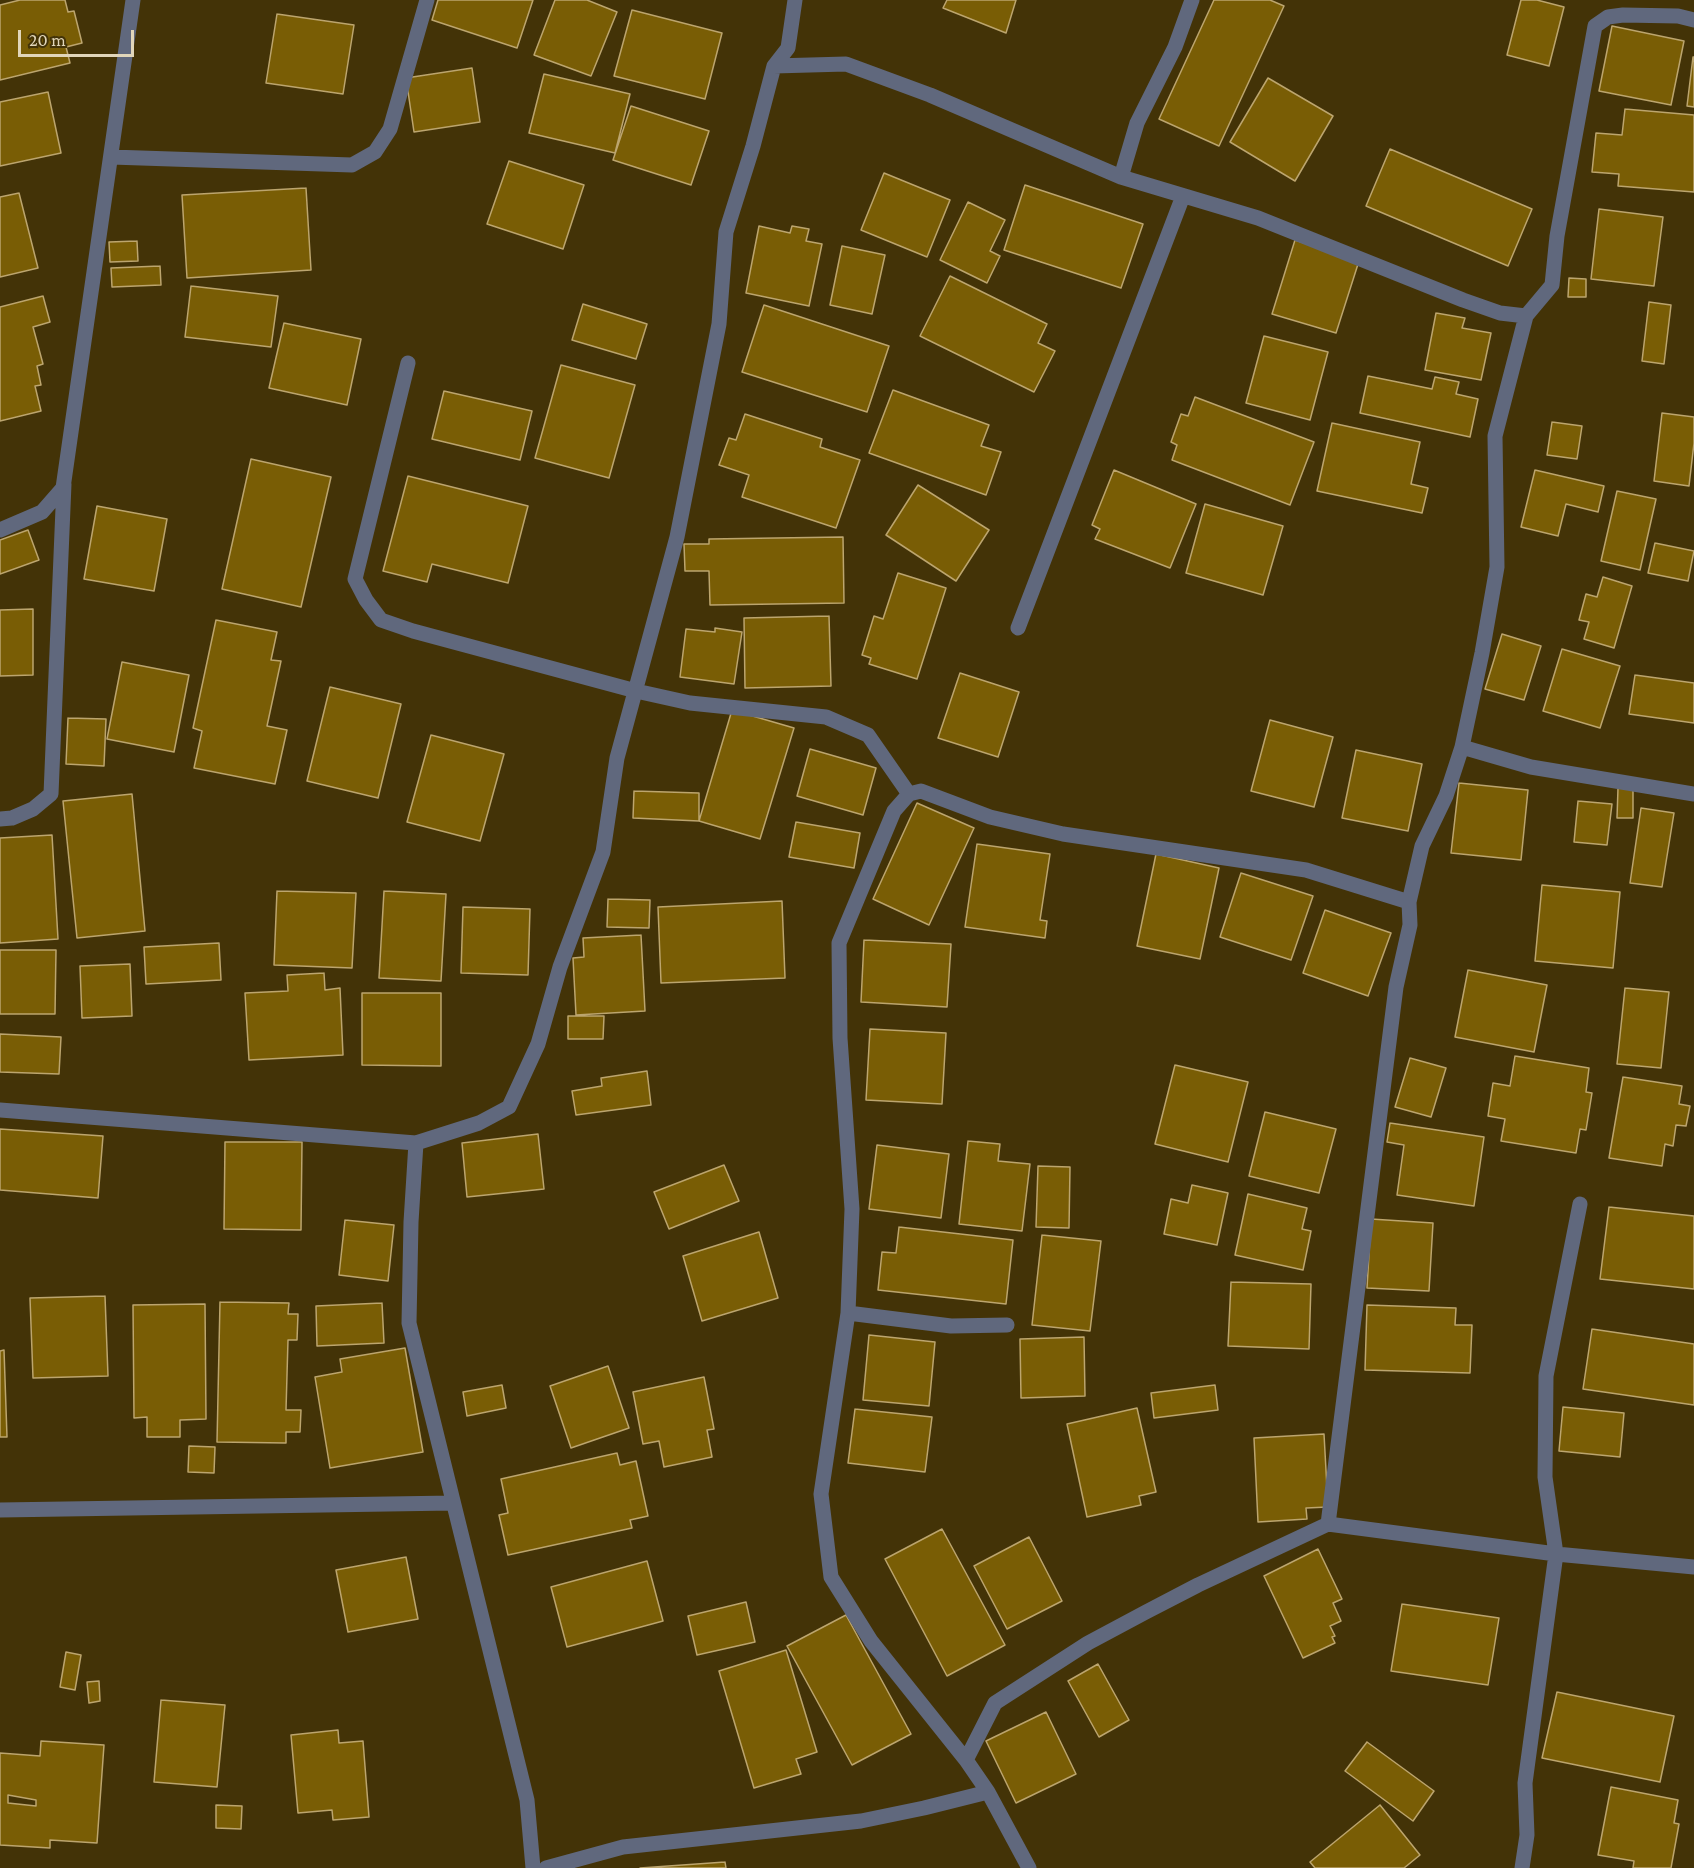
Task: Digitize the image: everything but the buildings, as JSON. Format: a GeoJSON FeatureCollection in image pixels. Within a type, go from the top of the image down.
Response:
{"type":"FeatureCollection","features":[{"type":"Feature","properties":{"kind":"street"},"geometry":{"type":"LineString","coordinates":[[0,530],[42,512],[63,488],[133,0]]}},
{"type":"Feature","properties":{"kind":"street"},"geometry":{"type":"LineString","coordinates":[[111,157],[352,165],[375,152],[390,129],[427,0]]}},
{"type":"Feature","properties":{"kind":"street"},"geometry":{"type":"LineString","coordinates":[[0,1110],[416,1143],[479,1123],[509,1107],[538,1044],[560,968],[603,852],[617,758],[677,537],[719,324],[726,232],[753,146],[774,66],[788,48],[795,0]]}},
{"type":"Feature","properties":{"kind":"street"},"geometry":{"type":"LineString","coordinates":[[1122,177],[1137,123],[1175,47],[1192,0]]}},
{"type":"Feature","properties":{"kind":"street"},"geometry":{"type":"LineString","coordinates":[[1328,1524],[1396,987],[1410,925],[1409,902],[1422,846],[1446,795],[1462,747],[1497,567],[1495,436],[1526,316],[1552,285],[1557,236],[1596,26],[1608,17],[1623,15],[1678,16],[1694,20]]}},
{"type":"Feature","properties":{"kind":"street"},"geometry":{"type":"LineString","coordinates":[[774,66],[846,64],[930,95],[1122,177],[1258,218],[1491,310],[1526,316]]}},
{"type":"Feature","properties":{"kind":"street"},"geometry":{"type":"LineString","coordinates":[[1018,628],[1183,196]]}},
{"type":"Feature","properties":{"kind":"street"},"geometry":{"type":"LineString","coordinates":[[408,363],[355,579],[366,600],[381,620],[413,631],[636,691],[690,703],[826,717],[868,735],[909,794]]}},
{"type":"Feature","properties":{"kind":"street"},"geometry":{"type":"LineString","coordinates":[[0,819],[12,818],[33,809],[51,794],[64,479]]}},
{"type":"Feature","properties":{"kind":"street"},"geometry":{"type":"LineString","coordinates":[[1462,747],[1531,767],[1694,794]]}},
{"type":"Feature","properties":{"kind":"street"},"geometry":{"type":"LineString","coordinates":[[1029,1868],[988,1792],[966,1760],[871,1641],[831,1577],[820,1494],[848,1313],[852,1209],[840,1038],[839,943],[894,811],[909,794],[921,791],[990,817],[1063,834],[1306,870],[1409,902]]}},
{"type":"Feature","properties":{"kind":"street"},"geometry":{"type":"LineString","coordinates":[[416,1143],[411,1222],[409,1323],[527,1800],[533,1868]]}},
{"type":"Feature","properties":{"kind":"street"},"geometry":{"type":"LineString","coordinates":[[1522,1868],[1527,1835],[1525,1783],[1556,1554],[1545,1477],[1546,1376],[1580,1204]]}},
{"type":"Feature","properties":{"kind":"street"},"geometry":{"type":"LineString","coordinates":[[848,1313],[951,1326],[1007,1325]]}},
{"type":"Feature","properties":{"kind":"street"},"geometry":{"type":"LineString","coordinates":[[0,1510],[453,1503]]}},
{"type":"Feature","properties":{"kind":"street"},"geometry":{"type":"LineString","coordinates":[[966,1760],[995,1703],[1088,1643],[1198,1585],[1328,1524],[1556,1554],[1630,1559],[1694,1567]]}},
{"type":"Feature","properties":{"kind":"street"},"geometry":{"type":"LineString","coordinates":[[546,1868],[623,1847],[861,1821],[988,1792]]}}]}
